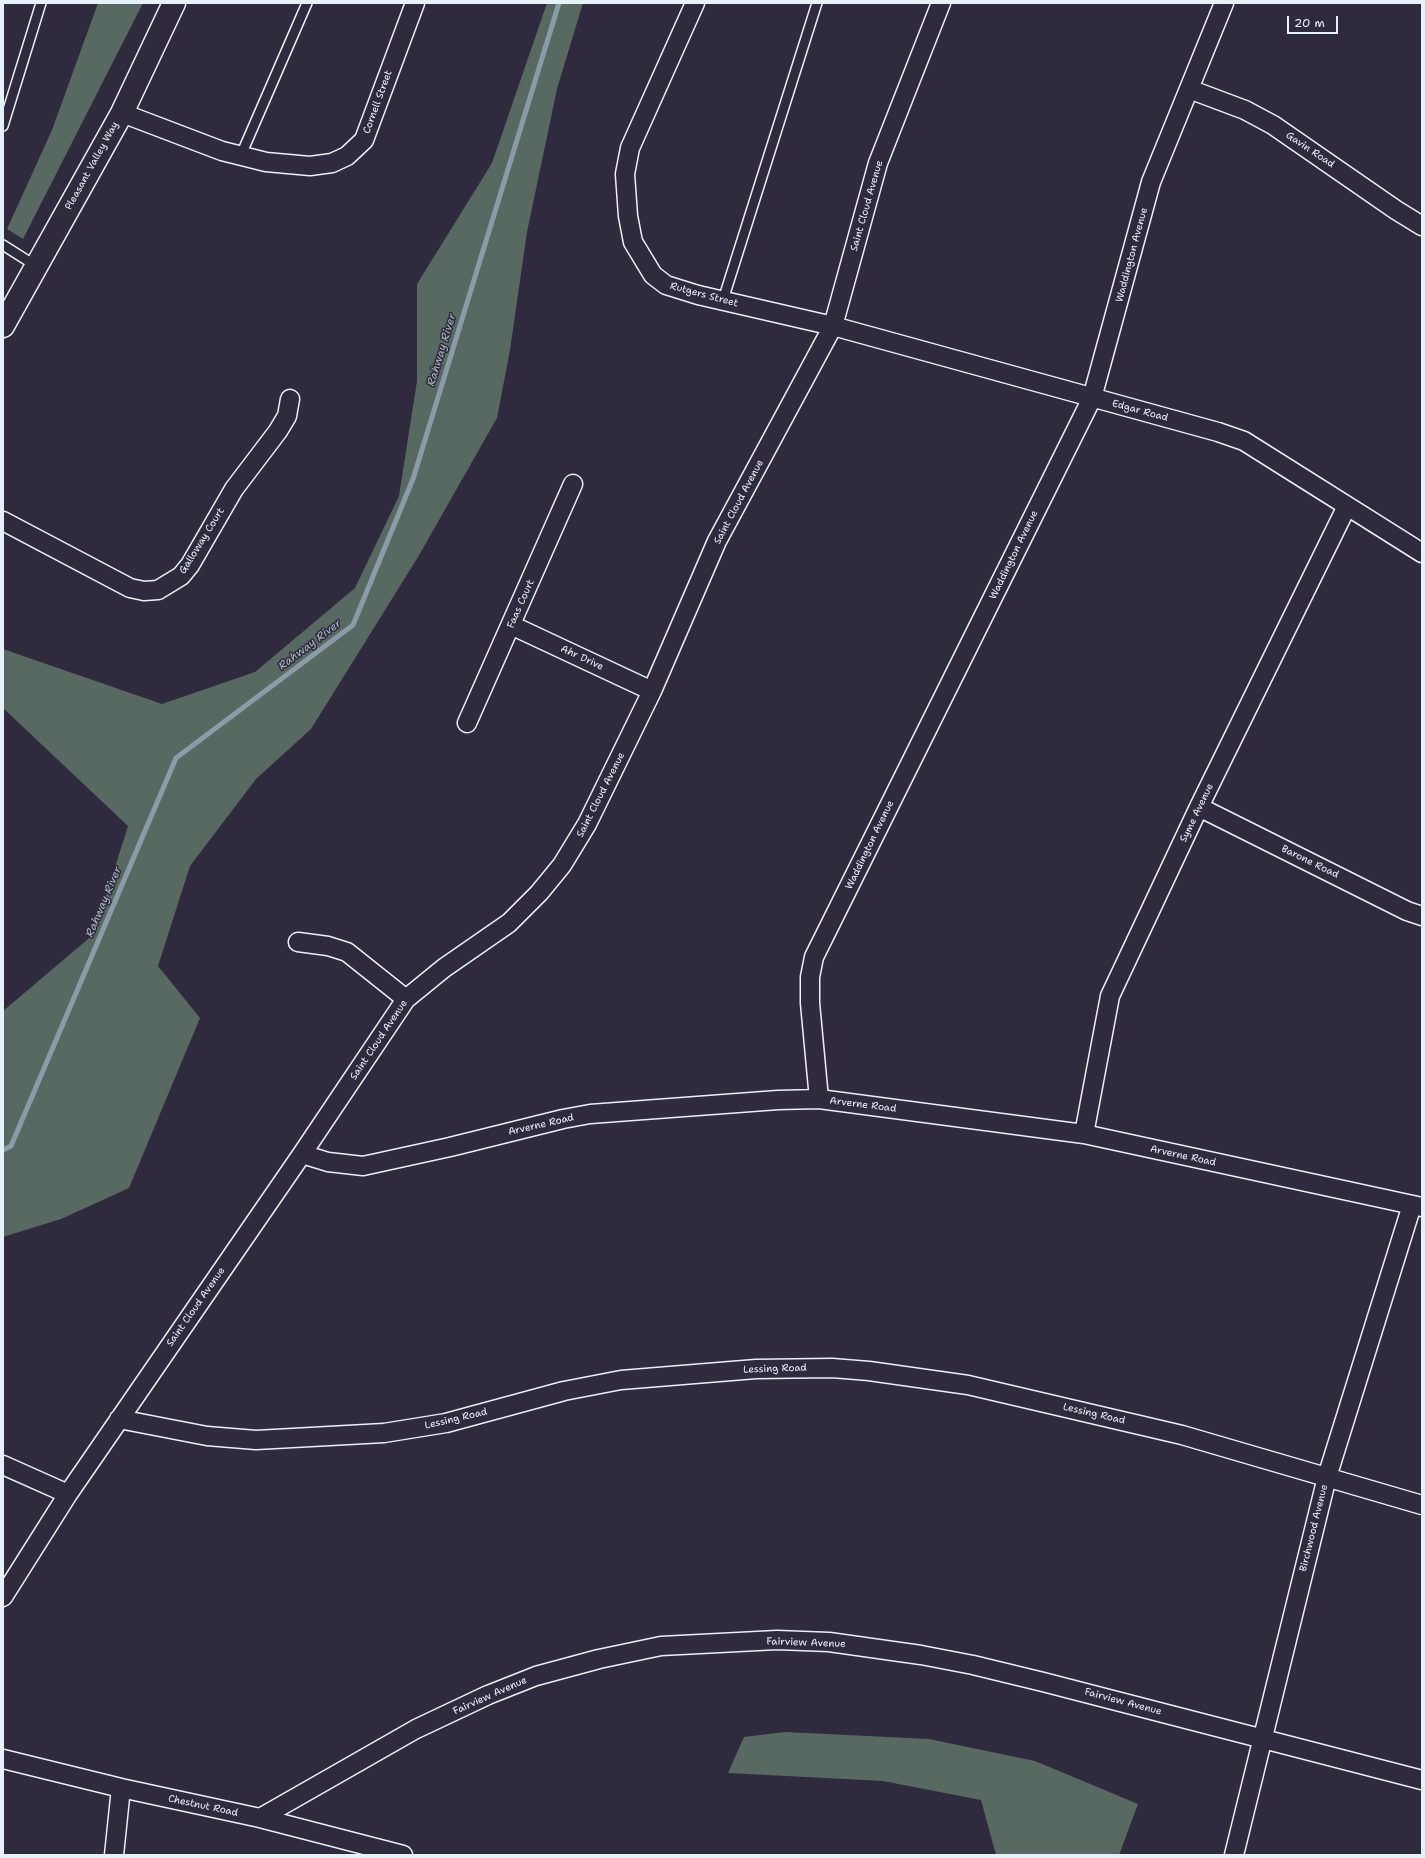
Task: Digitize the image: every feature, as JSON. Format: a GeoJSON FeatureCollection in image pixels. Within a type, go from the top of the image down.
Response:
{"type":"FeatureCollection","features":[{"type":"Feature","properties":{"kind":"main road","name":"Pleasant Valley Way"},"geometry":{"type":"LineString","coordinates":[[3,326],[122,113],[174,3]]}},
{"type":"Feature","properties":{"kind":"street","name":"Cornell Street"},"geometry":{"type":"LineString","coordinates":[[122,113],[222,151],[266,162],[310,166],[332,163],[347,156],[364,140],[415,3]]}},
{"type":"Feature","properties":{"kind":"street","name":"Rutgers Street"},"geometry":{"type":"LineString","coordinates":[[695,3],[630,148],[625,174],[628,216],[633,242],[653,275],[666,285],[833,326]]}},
{"type":"Feature","properties":{"kind":"street","name":"Saint Cloud Avenue"},"geometry":{"type":"LineString","coordinates":[[3,1597],[68,1494],[302,1154],[406,999],[444,968],[510,923],[539,893],[562,865],[587,824],[652,691],[717,541],[833,326],[878,163],[941,3]]}},
{"type":"Feature","properties":{"kind":"street","name":"Waddington Avenue"},"geometry":{"type":"LineString","coordinates":[[819,1099],[810,1003],[810,977],[814,957],[1092,398],[1151,182],[1224,3]]}},
{"type":"Feature","properties":{"kind":"street","name":"Gavin Road"},"geometry":{"type":"LineString","coordinates":[[1189,89],[1245,110],[1273,125],[1396,210],[1422,226]]}},
{"type":"Feature","properties":{"kind":"street","name":"Edgar Road"},"geometry":{"type":"LineString","coordinates":[[833,326],[1218,432],[1244,441],[1422,553]]}},
{"type":"Feature","properties":{"kind":"street","name":"Galloway Court"},"geometry":{"type":"LineString","coordinates":[[3,521],[130,588],[144,591],[158,590],[181,576],[190,565],[234,489],[281,426],[287,416],[290,399]]}},
{"type":"Feature","properties":{"kind":"street","name":"Faas Court"},"geometry":{"type":"LineString","coordinates":[[467,723],[512,625],[573,484]]}},
{"type":"Feature","properties":{"kind":"street","name":"Syme Avenue"},"geometry":{"type":"LineString","coordinates":[[1084,1134],[1110,996],[1199,807],[1347,506]]}},
{"type":"Feature","properties":{"kind":"street","name":"Ahr Drive"},"geometry":{"type":"LineString","coordinates":[[512,625],[652,691]]}},
{"type":"Feature","properties":{"kind":"street","name":"Barone Road"},"geometry":{"type":"LineString","coordinates":[[1199,807],[1407,911],[1422,916]]}},
{"type":"Feature","properties":{"kind":"street"},"geometry":{"type":"LineString","coordinates":[[298,942],[328,946],[347,952],[406,999]]}},
{"type":"Feature","properties":{"kind":"street","name":"Arverne Road"},"geometry":{"type":"LineString","coordinates":[[302,1154],[328,1162],[363,1166],[590,1114],[778,1100],[819,1099],[1084,1134],[1417,1206]]}},
{"type":"Feature","properties":{"kind":"street","name":"Birchwood Avenue"},"geometry":{"type":"LineString","coordinates":[[1234,1855],[1327,1477],[1417,1206]]}},
{"type":"Feature","properties":{"kind":"street","name":"Lessing Road"},"geometry":{"type":"LineString","coordinates":[[119,1419],[207,1436],[256,1440],[384,1433],[446,1423],[564,1391],[621,1380],[756,1369],[832,1368],[869,1370],[968,1385],[1182,1435],[1422,1505]]}},
{"type":"Feature","properties":{"kind":"street"},"geometry":{"type":"LineString","coordinates":[[3,1465],[68,1494]]}},
{"type":"Feature","properties":{"kind":"street","name":"Fairview Avenue"},"geometry":{"type":"LineString","coordinates":[[260,1818],[416,1729],[488,1695],[536,1676],[599,1659],[661,1646],[770,1641],[822,1642],[920,1655],[1043,1682],[1422,1780]]}},
{"type":"Feature","properties":{"kind":"street","name":"Chestnut Road"},"geometry":{"type":"LineString","coordinates":[[3,1759],[121,1788],[260,1818],[353,1848],[403,1855]]}},
{"type":"Feature","properties":{"kind":"street"},"geometry":{"type":"LineString","coordinates":[[114,1855],[121,1788]]}},
{"type":"Feature","properties":{"kind":"lane"},"geometry":{"type":"LineString","coordinates":[[3,126],[41,3]]}},
{"type":"Feature","properties":{"kind":"lane"},"geometry":{"type":"LineString","coordinates":[[241,156],[307,3]]}},
{"type":"Feature","properties":{"kind":"lane"},"geometry":{"type":"LineString","coordinates":[[723,300],[817,3]]}},
{"type":"Feature","properties":{"kind":"lane"},"geometry":{"type":"LineString","coordinates":[[3,245],[36,266]]}},
{"type":"Feature","properties":{"kind":"green space"},"geometry":{"type":"Polygon","coordinates":[[[98,3],[143,3],[23,239],[7,229],[52,130],[98,3]]]}},
{"type":"Feature","properties":{"kind":"green space"},"geometry":{"type":"Polygon","coordinates":[[[547,3],[583,3],[557,89],[527,232],[510,350],[497,418],[418,557],[311,729],[256,779],[190,866],[158,966],[200,1018],[129,1188],[61,1219],[3,1237],[3,1011],[94,934],[128,826],[3,708],[3,649],[162,704],[255,672],[355,588],[399,496],[417,381],[417,284],[492,163],[547,3]]]}},
{"type":"Feature","properties":{"kind":"green space"},"geometry":{"type":"Polygon","coordinates":[[[785,1732],[929,1739],[1035,1761],[1138,1804],[1119,1855],[996,1855],[981,1800],[883,1781],[728,1773],[744,1737],[785,1732]]]}},
{"type":"Feature","properties":{"kind":"waterway","name":"Rahway River"},"geometry":{"type":"LineString","coordinates":[[3,1150],[11,1146],[176,758],[353,625],[413,479],[559,3]]}}]}
